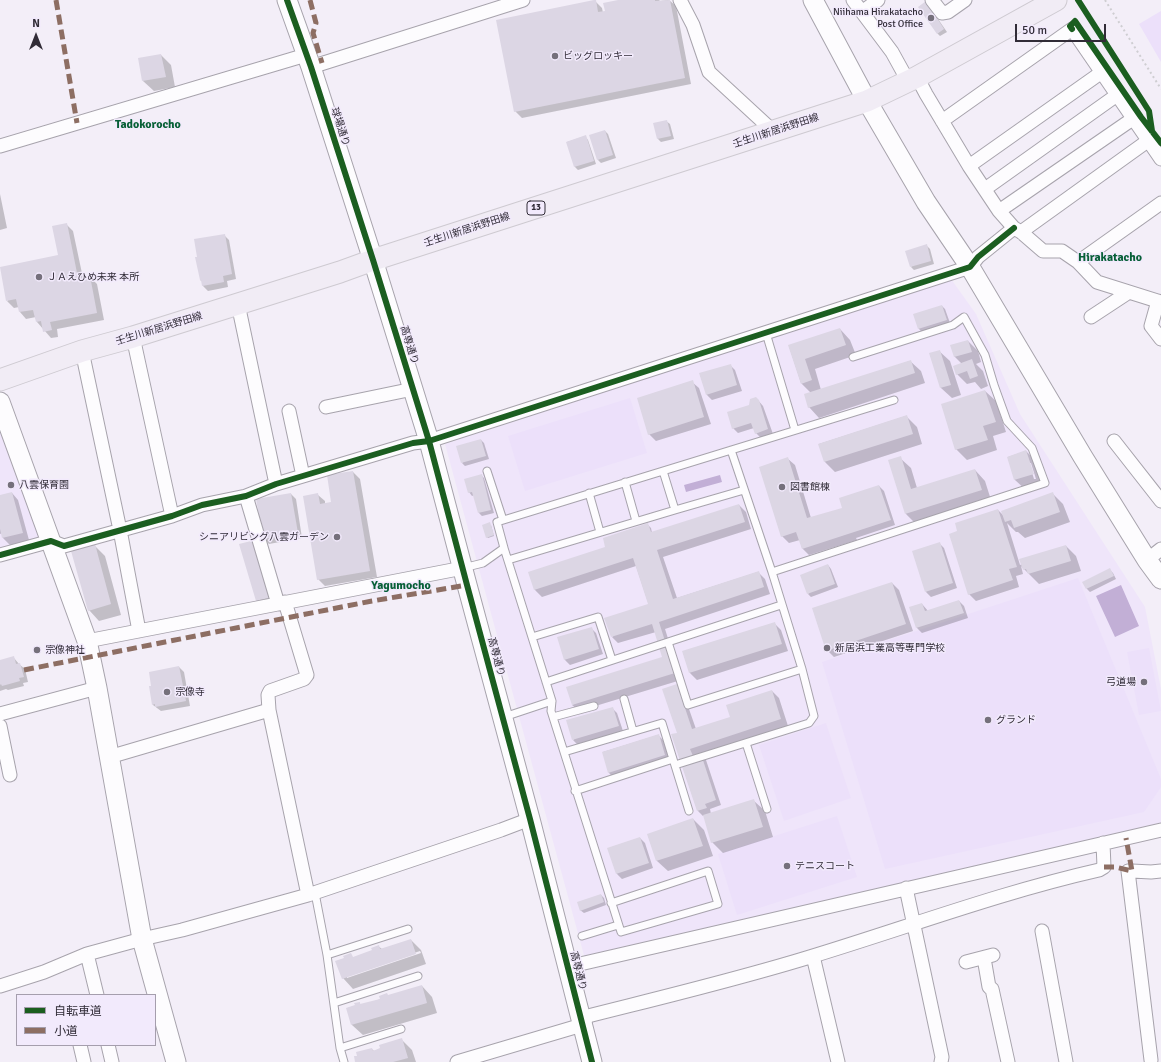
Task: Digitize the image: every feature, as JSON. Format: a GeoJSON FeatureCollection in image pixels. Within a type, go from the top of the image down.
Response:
{"type":"FeatureCollection","features":[{"type":"Feature","properties":{"kind":"main road","name":"壬生川新居浜野田線"},"geometry":{"type":"LineString","coordinates":[[0,380],[82,352],[340,272],[373,260],[867,101],[913,79],[1056,0]]}},
{"type":"Feature","properties":{"kind":"street","name":"球場通り"},"geometry":{"type":"LineString","coordinates":[[287,0],[373,260]]}},
{"type":"Feature","properties":{"kind":"street"},"geometry":{"type":"LineString","coordinates":[[680,0],[692,25],[709,72],[774,132]]}},
{"type":"Feature","properties":{"kind":"street"},"geometry":{"type":"LineString","coordinates":[[813,0],[867,101],[926,202],[970,267],[1082,457],[1154,555],[1161,579]]}},
{"type":"Feature","properties":{"kind":"street"},"geometry":{"type":"LineString","coordinates":[[853,0],[926,94],[999,211],[1018,230],[1043,251],[1062,251],[1078,262],[1097,282],[1160,301],[1151,326],[1161,339]]}},
{"type":"Feature","properties":{"kind":"street"},"geometry":{"type":"LineString","coordinates":[[862,12],[878,0]]}},
{"type":"Feature","properties":{"kind":"street"},"geometry":{"type":"LineString","coordinates":[[932,0],[942,13],[948,12],[965,0]]}},
{"type":"Feature","properties":{"kind":"street"},"geometry":{"type":"LineString","coordinates":[[0,146],[519,1]]}},
{"type":"Feature","properties":{"kind":"street"},"geometry":{"type":"LineString","coordinates":[[942,121],[1072,29],[1161,159]]}},
{"type":"Feature","properties":{"kind":"street"},"geometry":{"type":"LineString","coordinates":[[970,166],[1102,72]]}},
{"type":"Feature","properties":{"kind":"street"},"geometry":{"type":"LineString","coordinates":[[985,189],[1117,96]]}},
{"type":"Feature","properties":{"kind":"street"},"geometry":{"type":"LineString","coordinates":[[999,211],[1134,118]]}},
{"type":"Feature","properties":{"kind":"street"},"geometry":{"type":"LineString","coordinates":[[0,555],[51,541],[64,546],[172,516],[202,505],[246,496],[276,484],[413,443],[429,441],[970,267],[978,257],[1148,140]]}},
{"type":"Feature","properties":{"kind":"street"},"geometry":{"type":"LineString","coordinates":[[1078,262],[1161,204]]}},
{"type":"Feature","properties":{"kind":"street","name":"高専通り"},"geometry":{"type":"LineString","coordinates":[[373,260],[429,441],[530,819],[592,1062]]}},
{"type":"Feature","properties":{"kind":"street"},"geometry":{"type":"LineString","coordinates":[[1092,317],[1129,292]]}},
{"type":"Feature","properties":{"kind":"street"},"geometry":{"type":"LineString","coordinates":[[238,304],[276,484]]}},
{"type":"Feature","properties":{"kind":"street"},"geometry":{"type":"LineString","coordinates":[[133,337],[172,516]]}},
{"type":"Feature","properties":{"kind":"street"},"geometry":{"type":"LineString","coordinates":[[82,352],[120,530],[139,631]]}},
{"type":"Feature","properties":{"kind":"street"},"geometry":{"type":"LineString","coordinates":[[326,407],[412,388]]}},
{"type":"Feature","properties":{"kind":"street"},"geometry":{"type":"LineString","coordinates":[[0,402],[87,641],[97,688],[142,939],[176,1062]]}},
{"type":"Feature","properties":{"kind":"street"},"geometry":{"type":"LineString","coordinates":[[289,411],[303,476]]}},
{"type":"Feature","properties":{"kind":"street"},"geometry":{"type":"LineString","coordinates":[[1114,441],[1161,501]]}},
{"type":"Feature","properties":{"kind":"street"},"geometry":{"type":"LineString","coordinates":[[246,496],[307,675],[304,679],[270,691],[268,695],[269,710],[312,894]]}},
{"type":"Feature","properties":{"kind":"street"},"geometry":{"type":"LineString","coordinates":[[87,641],[463,568]]}},
{"type":"Feature","properties":{"kind":"street"},"geometry":{"type":"LineString","coordinates":[[0,714],[97,688]]}},
{"type":"Feature","properties":{"kind":"street"},"geometry":{"type":"LineString","coordinates":[[109,756],[269,710]]}},
{"type":"Feature","properties":{"kind":"street"},"geometry":{"type":"LineString","coordinates":[[0,726],[10,775]]}},
{"type":"Feature","properties":{"kind":"street"},"geometry":{"type":"LineString","coordinates":[[0,986],[44,972],[87,954],[182,930],[312,894],[530,819]]}},
{"type":"Feature","properties":{"kind":"street"},"geometry":{"type":"LineString","coordinates":[[567,967],[1161,830]]}},
{"type":"Feature","properties":{"kind":"street"},"geometry":{"type":"LineString","coordinates":[[456,1062],[582,1025],[588,1016],[718,983],[813,956],[914,923],[1059,879],[1099,870],[1104,867],[1103,843]]}},
{"type":"Feature","properties":{"kind":"street"},"geometry":{"type":"LineString","coordinates":[[1152,1060],[1130,871],[1161,871]]}},
{"type":"Feature","properties":{"kind":"street"},"geometry":{"type":"LineString","coordinates":[[906,888],[942,1057],[941,1062]]}},
{"type":"Feature","properties":{"kind":"street"},"geometry":{"type":"LineString","coordinates":[[1042,930],[1066,1062]]}},
{"type":"Feature","properties":{"kind":"street"},"geometry":{"type":"LineString","coordinates":[[87,954],[97,994]]}},
{"type":"Feature","properties":{"kind":"street"},"geometry":{"type":"LineString","coordinates":[[813,956],[838,1062]]}},
{"type":"Feature","properties":{"kind":"street"},"geometry":{"type":"LineString","coordinates":[[966,962],[988,956],[989,987],[992,989],[1008,1062]]}},
{"type":"Feature","properties":{"kind":"street"},"geometry":{"type":"LineString","coordinates":[[80,1046],[84,1062]]}},
{"type":"Feature","properties":{"kind":"street"},"geometry":{"type":"LineString","coordinates":[[108,1046],[112,1062]]}},
{"type":"Feature","properties":{"kind":"lane"},"geometry":{"type":"LineString","coordinates":[[772,572],[1045,483],[1032,448],[1007,420],[985,355],[964,317],[953,325],[853,357]]}},
{"type":"Feature","properties":{"kind":"lane"},"geometry":{"type":"LineString","coordinates":[[766,333],[795,430]]}},
{"type":"Feature","properties":{"kind":"lane"},"geometry":{"type":"LineString","coordinates":[[611,903],[708,871],[718,904],[621,932],[618,926],[575,791],[551,711],[552,701],[497,522],[894,400]]}},
{"type":"Feature","properties":{"kind":"lane"},"geometry":{"type":"LineString","coordinates":[[575,791],[746,743],[810,722],[814,716],[802,670],[772,572],[731,450]]}},
{"type":"Feature","properties":{"kind":"lane"},"geometry":{"type":"LineString","coordinates":[[488,471],[503,520]]}},
{"type":"Feature","properties":{"kind":"lane"},"geometry":{"type":"LineString","coordinates":[[663,471],[675,510]]}},
{"type":"Feature","properties":{"kind":"lane"},"geometry":{"type":"LineString","coordinates":[[625,482],[636,521]]}},
{"type":"Feature","properties":{"kind":"lane"},"geometry":{"type":"LineString","coordinates":[[508,560],[744,490]]}},
{"type":"Feature","properties":{"kind":"lane"},"geometry":{"type":"LineString","coordinates":[[588,493],[600,532]]}},
{"type":"Feature","properties":{"kind":"lane"},"geometry":{"type":"LineString","coordinates":[[463,568],[483,563],[504,548]]}},
{"type":"Feature","properties":{"kind":"lane"},"geometry":{"type":"LineString","coordinates":[[546,682],[782,605]]}},
{"type":"Feature","properties":{"kind":"lane"},"geometry":{"type":"LineString","coordinates":[[532,637],[598,617],[612,660]]}},
{"type":"Feature","properties":{"kind":"lane"},"geometry":{"type":"LineString","coordinates":[[668,642],[688,705],[802,670]]}},
{"type":"Feature","properties":{"kind":"lane"},"geometry":{"type":"LineString","coordinates":[[624,699],[633,731]]}},
{"type":"Feature","properties":{"kind":"lane"},"geometry":{"type":"LineString","coordinates":[[502,717],[552,701]]}},
{"type":"Feature","properties":{"kind":"lane"},"geometry":{"type":"LineString","coordinates":[[553,717],[594,706]]}},
{"type":"Feature","properties":{"kind":"lane"},"geometry":{"type":"LineString","coordinates":[[564,752],[662,723],[690,811]]}},
{"type":"Feature","properties":{"kind":"lane"},"geometry":{"type":"LineString","coordinates":[[746,743],[767,809]]}},
{"type":"Feature","properties":{"kind":"lane"},"geometry":{"type":"LineString","coordinates":[[312,894],[327,955],[340,1048],[344,1062]]}},
{"type":"Feature","properties":{"kind":"lane"},"geometry":{"type":"LineString","coordinates":[[582,936],[618,926]]}},
{"type":"Feature","properties":{"kind":"lane"},"geometry":{"type":"LineString","coordinates":[[327,955],[408,928]]}},
{"type":"Feature","properties":{"kind":"lane"},"geometry":{"type":"LineString","coordinates":[[334,1003],[418,976]]}},
{"type":"Feature","properties":{"kind":"lane"},"geometry":{"type":"LineString","coordinates":[[340,1048],[400,1029]]}},
{"type":"Feature","properties":{"kind":"path"},"geometry":{"type":"LineString","coordinates":[[1078,0],[1149,111],[1151,124]]}},
{"type":"Feature","properties":{"kind":"path"},"geometry":{"type":"LineString","coordinates":[[1105,0],[1161,90]]}},
{"type":"Feature","properties":{"kind":"shaded area"},"geometry":{"type":"Polygon","coordinates":[[[1161,11],[1161,62],[1139,24],[1161,11]]]}},
{"type":"Feature","properties":{"kind":"shaded area","name":"新居浜工業高等専門学校"},"geometry":{"type":"Polygon","coordinates":[[[951,279],[976,314],[1020,414],[1145,607],[1161,689],[1161,825],[585,959],[445,444],[951,279]]]}},
{"type":"Feature","properties":{"kind":"shaded area"},"geometry":{"type":"Polygon","coordinates":[[[630,398],[647,453],[525,491],[508,436],[630,398]]]}},
{"type":"Feature","properties":{"kind":"shaded area","name":"八雲保育園"},"geometry":{"type":"Polygon","coordinates":[[[2,430],[44,540],[0,551],[0,431],[2,430]]]}},
{"type":"Feature","properties":{"kind":"shaded area"},"geometry":{"type":"Polygon","coordinates":[[[720,475],[722,482],[686,492],[684,485],[720,475]]]}},
{"type":"Feature","properties":{"kind":"shaded area","name":"グランド"},"geometry":{"type":"Polygon","coordinates":[[[1078,578],[1161,779],[1161,787],[1144,812],[885,869],[822,662],[1078,578]]]}},
{"type":"Feature","properties":{"kind":"shaded area"},"geometry":{"type":"Polygon","coordinates":[[[1121,585],[1139,626],[1115,637],[1096,596],[1121,585]]]}},
{"type":"Feature","properties":{"kind":"shaded area","name":"弓道場"},"geometry":{"type":"Polygon","coordinates":[[[1149,648],[1161,711],[1139,715],[1127,652],[1149,648]]]}},
{"type":"Feature","properties":{"kind":"shaded area"},"geometry":{"type":"Polygon","coordinates":[[[826,723],[851,798],[784,821],[759,745],[826,723]]]}},
{"type":"Feature","properties":{"kind":"shaded area","name":"テニスコート"},"geometry":{"type":"Polygon","coordinates":[[[837,816],[857,877],[737,915],[718,854],[837,816]]]}},
{"type":"Feature","properties":{"kind":"building","name":"ビッグロッキー"},"geometry":{"type":"Polygon","coordinates":[[[596,0],[598,12],[605,11],[603,3],[618,0],[670,0],[685,78],[514,112],[496,20],[596,0]]]}},
{"type":"Feature","properties":{"kind":"building"},"geometry":{"type":"Polygon","coordinates":[[[926,1],[944,29],[937,34],[918,7],[926,1]]]}},
{"type":"Feature","properties":{"kind":"building"},"geometry":{"type":"Polygon","coordinates":[[[161,54],[166,77],[142,81],[138,58],[161,54]]]}},
{"type":"Feature","properties":{"kind":"building"},"geometry":{"type":"Polygon","coordinates":[[[667,120],[671,136],[657,139],[653,123],[667,120]]]}},
{"type":"Feature","properties":{"kind":"building"},"geometry":{"type":"Polygon","coordinates":[[[605,130],[613,155],[597,160],[589,135],[605,130]]]}},
{"type":"Feature","properties":{"kind":"building"},"geometry":{"type":"Polygon","coordinates":[[[586,135],[594,161],[574,167],[566,142],[586,135]]]}},
{"type":"Feature","properties":{"kind":"building","name":"ＪＡえひめ未来 本所"},"geometry":{"type":"Polygon","coordinates":[[[67,223],[78,278],[90,276],[97,313],[50,322],[52,330],[43,332],[41,321],[36,322],[33,310],[19,312],[16,299],[6,301],[0,267],[58,255],[52,226],[67,223]]]}},
{"type":"Feature","properties":{"kind":"building"},"geometry":{"type":"Polygon","coordinates":[[[225,234],[232,274],[223,276],[224,282],[202,286],[195,257],[197,257],[194,239],[225,234]]]}},
{"type":"Feature","properties":{"kind":"building"},"geometry":{"type":"Polygon","coordinates":[[[927,244],[931,261],[910,267],[905,251],[927,244]]]}},
{"type":"Feature","properties":{"kind":"building"},"geometry":{"type":"Polygon","coordinates":[[[942,305],[947,320],[918,329],[913,314],[942,305]]]}},
{"type":"Feature","properties":{"kind":"building"},"geometry":{"type":"Polygon","coordinates":[[[840,328],[846,345],[805,359],[812,380],[801,384],[788,345],[840,328]]]}},
{"type":"Feature","properties":{"kind":"building"},"geometry":{"type":"Polygon","coordinates":[[[968,340],[972,352],[954,357],[950,345],[968,340]]]}},
{"type":"Feature","properties":{"kind":"building"},"geometry":{"type":"Polygon","coordinates":[[[940,350],[951,385],[940,388],[929,353],[940,350]]]}},
{"type":"Feature","properties":{"kind":"building"},"geometry":{"type":"Polygon","coordinates":[[[972,359],[978,376],[970,379],[967,371],[956,375],[953,366],[972,359]]]}},
{"type":"Feature","properties":{"kind":"building"},"geometry":{"type":"Polygon","coordinates":[[[911,360],[915,373],[808,408],[804,394],[911,360]]]}},
{"type":"Feature","properties":{"kind":"building"},"geometry":{"type":"Polygon","coordinates":[[[731,364],[737,385],[706,395],[699,373],[731,364]]]}},
{"type":"Feature","properties":{"kind":"building"},"geometry":{"type":"Polygon","coordinates":[[[693,380],[704,417],[648,435],[637,398],[693,380]]]}},
{"type":"Feature","properties":{"kind":"building"},"geometry":{"type":"Polygon","coordinates":[[[985,390],[996,422],[983,426],[988,440],[955,450],[941,404],[985,390]]]}},
{"type":"Feature","properties":{"kind":"building"},"geometry":{"type":"Polygon","coordinates":[[[756,397],[759,400],[768,429],[755,434],[751,423],[732,429],[727,412],[749,405],[750,399],[756,397]]]}},
{"type":"Feature","properties":{"kind":"building"},"geometry":{"type":"Polygon","coordinates":[[[907,415],[913,434],[824,462],[818,444],[907,415]]]}},
{"type":"Feature","properties":{"kind":"building"},"geometry":{"type":"Polygon","coordinates":[[[481,439],[486,456],[461,463],[456,446],[481,439]]]}},
{"type":"Feature","properties":{"kind":"building"},"geometry":{"type":"Polygon","coordinates":[[[1026,450],[1034,474],[1014,480],[1007,457],[1026,450]]]}},
{"type":"Feature","properties":{"kind":"building"},"geometry":{"type":"Polygon","coordinates":[[[901,456],[911,489],[975,469],[982,490],[905,514],[888,460],[901,456]]]}},
{"type":"Feature","properties":{"kind":"building","name":"図書館棟"},"geometry":{"type":"Polygon","coordinates":[[[788,457],[807,518],[842,508],[839,498],[879,485],[891,520],[802,549],[796,532],[781,537],[759,467],[788,457]]]}},
{"type":"Feature","properties":{"kind":"building","name":"シニアリビング八雲ガーデン"},"geometry":{"type":"Polygon","coordinates":[[[353,471],[370,571],[317,580],[303,496],[318,493],[320,504],[331,502],[327,475],[353,471]]]}},
{"type":"Feature","properties":{"kind":"building"},"geometry":{"type":"Polygon","coordinates":[[[482,474],[491,510],[478,513],[472,492],[468,493],[464,479],[482,474]]]}},
{"type":"Feature","properties":{"kind":"building"},"geometry":{"type":"Polygon","coordinates":[[[12,492],[23,533],[2,538],[0,529],[0,495],[12,492]]]}},
{"type":"Feature","properties":{"kind":"building"},"geometry":{"type":"Polygon","coordinates":[[[1053,492],[1060,512],[1014,528],[1011,520],[1005,522],[1001,511],[1053,492]]]}},
{"type":"Feature","properties":{"kind":"building"},"geometry":{"type":"Polygon","coordinates":[[[291,493],[298,533],[263,539],[256,499],[291,493]]]}},
{"type":"Feature","properties":{"kind":"building"},"geometry":{"type":"Polygon","coordinates":[[[739,504],[745,522],[657,550],[673,599],[759,571],[764,587],[659,622],[675,673],[572,705],[566,687],[662,657],[652,624],[611,637],[604,618],[648,604],[633,558],[534,590],[528,572],[605,547],[603,538],[648,523],[651,532],[739,504]]]}},
{"type":"Feature","properties":{"kind":"building"},"geometry":{"type":"Polygon","coordinates":[[[998,509],[1017,567],[1009,569],[1013,580],[968,595],[949,534],[957,531],[955,523],[998,509]]]}},
{"type":"Feature","properties":{"kind":"building"},"geometry":{"type":"Polygon","coordinates":[[[490,522],[494,535],[486,538],[482,525],[490,522]]]}},
{"type":"Feature","properties":{"kind":"building"},"geometry":{"type":"Polygon","coordinates":[[[255,540],[271,597],[256,601],[239,544],[255,540]]]}},
{"type":"Feature","properties":{"kind":"building"},"geometry":{"type":"Polygon","coordinates":[[[940,542],[953,583],[925,592],[912,551],[940,542]]]}},
{"type":"Feature","properties":{"kind":"building"},"geometry":{"type":"Polygon","coordinates":[[[95,544],[111,604],[88,611],[71,551],[95,544]]]}},
{"type":"Feature","properties":{"kind":"building"},"geometry":{"type":"Polygon","coordinates":[[[1066,545],[1071,561],[1028,574],[1026,569],[1023,570],[1019,559],[1066,545]]]}},
{"type":"Feature","properties":{"kind":"building"},"geometry":{"type":"Polygon","coordinates":[[[828,564],[835,584],[807,594],[800,575],[828,564]]]}},
{"type":"Feature","properties":{"kind":"building"},"geometry":{"type":"Polygon","coordinates":[[[1110,568],[1114,576],[1086,589],[1082,582],[1110,568]]]}},
{"type":"Feature","properties":{"kind":"building"},"geometry":{"type":"Polygon","coordinates":[[[892,582],[906,624],[826,651],[812,608],[892,582]]]}},
{"type":"Feature","properties":{"kind":"building"},"geometry":{"type":"Polygon","coordinates":[[[959,600],[964,613],[916,628],[909,607],[922,603],[925,611],[959,600]]]}},
{"type":"Feature","properties":{"kind":"building"},"geometry":{"type":"Polygon","coordinates":[[[775,622],[782,644],[689,673],[682,651],[775,622]]]}},
{"type":"Feature","properties":{"kind":"building"},"geometry":{"type":"Polygon","coordinates":[[[592,627],[599,649],[564,660],[557,637],[592,627]]]}},
{"type":"Feature","properties":{"kind":"building"},"geometry":{"type":"Polygon","coordinates":[[[14,656],[16,664],[20,663],[24,677],[19,678],[20,681],[2,686],[1,684],[0,685],[0,660],[14,656]]]}},
{"type":"Feature","properties":{"kind":"building","name":"宗像寺"},"geometry":{"type":"Polygon","coordinates":[[[179,666],[186,701],[155,707],[155,704],[152,705],[149,686],[151,686],[149,672],[179,666]]]}},
{"type":"Feature","properties":{"kind":"building"},"geometry":{"type":"Polygon","coordinates":[[[677,684],[692,729],[730,717],[726,705],[772,690],[781,719],[690,749],[693,756],[701,754],[716,800],[705,804],[707,808],[697,811],[671,734],[677,733],[662,689],[677,684]]]}},
{"type":"Feature","properties":{"kind":"building"},"geometry":{"type":"Polygon","coordinates":[[[613,707],[619,726],[572,740],[566,720],[613,707]]]}},
{"type":"Feature","properties":{"kind":"building"},"geometry":{"type":"Polygon","coordinates":[[[659,734],[665,755],[608,773],[602,752],[659,734]]]}},
{"type":"Feature","properties":{"kind":"building"},"geometry":{"type":"Polygon","coordinates":[[[754,799],[763,827],[711,843],[703,815],[754,799]]]}},
{"type":"Feature","properties":{"kind":"building"},"geometry":{"type":"Polygon","coordinates":[[[693,818],[703,846],[656,861],[647,834],[693,818]]]}},
{"type":"Feature","properties":{"kind":"building"},"geometry":{"type":"Polygon","coordinates":[[[640,837],[649,863],[616,874],[607,848],[640,837]]]}},
{"type":"Feature","properties":{"kind":"building"},"geometry":{"type":"Polygon","coordinates":[[[601,894],[604,902],[580,911],[577,902],[601,894]]]}},
{"type":"Feature","properties":{"kind":"building"},"geometry":{"type":"Polygon","coordinates":[[[411,939],[416,954],[342,979],[335,961],[344,958],[343,956],[351,953],[353,957],[372,950],[371,948],[379,945],[380,949],[411,939]]]}},
{"type":"Feature","properties":{"kind":"building"},"geometry":{"type":"Polygon","coordinates":[[[422,985],[427,1003],[351,1025],[346,1008],[355,1005],[354,1003],[360,1002],[360,1004],[380,999],[379,996],[387,993],[388,995],[422,985]]]}},
{"type":"Feature","properties":{"kind":"building"},"geometry":{"type":"Polygon","coordinates":[[[402,1038],[408,1058],[393,1062],[355,1062],[354,1056],[357,1056],[356,1052],[372,1048],[373,1051],[380,1048],[379,1045],[402,1038]]]}},
{"type":"Feature","properties":{"kind":"marked path"},"geometry":{"type":"LineString","coordinates":[[56,0],[77,123]]}},
{"type":"Feature","properties":{"kind":"marked path"},"geometry":{"type":"LineString","coordinates":[[310,0],[316,23],[313,33],[322,63]]}},
{"type":"Feature","properties":{"kind":"marked path"},"geometry":{"type":"LineString","coordinates":[[24,670],[372,601],[467,585]]}},
{"type":"Feature","properties":{"kind":"marked path"},"geometry":{"type":"LineString","coordinates":[[1104,867],[1115,867],[1132,871],[1126,838]]}},
{"type":"Feature","properties":{"kind":"cycle path"},"geometry":{"type":"LineString","coordinates":[[287,0],[311,67],[429,441],[530,819],[592,1062]]}},
{"type":"Feature","properties":{"kind":"cycle path"},"geometry":{"type":"LineString","coordinates":[[1078,0],[1149,111],[1152,131]]}},
{"type":"Feature","properties":{"kind":"cycle path"},"geometry":{"type":"LineString","coordinates":[[1072,29],[1070,26],[1075,21],[1141,117],[1161,143]]}},
{"type":"Feature","properties":{"kind":"cycle path"},"geometry":{"type":"LineString","coordinates":[[0,555],[51,541],[64,546],[172,516],[202,505],[246,496],[276,484],[413,443],[429,441],[970,267],[978,257],[1014,228]]}},
{"type":"Feature","properties":{"kind":"place","name":"Niihama Hirakatacho Post Office"},"geometry":{"type":"Point","coordinates":[931,18]}},
{"type":"Feature","properties":{"kind":"place","name":"ビッグロッキー"},"geometry":{"type":"Point","coordinates":[555,56]}},
{"type":"Feature","properties":{"kind":"place","name":"ＪＡえひめ未来 本所"},"geometry":{"type":"Point","coordinates":[39,277]}},
{"type":"Feature","properties":{"kind":"place","name":"八雲保育園"},"geometry":{"type":"Point","coordinates":[11,485]}},
{"type":"Feature","properties":{"kind":"place","name":"図書館棟"},"geometry":{"type":"Point","coordinates":[782,487]}},
{"type":"Feature","properties":{"kind":"place","name":"シニアリビング八雲ガーデン"},"geometry":{"type":"Point","coordinates":[337,537]}},
{"type":"Feature","properties":{"kind":"place","name":"新居浜工業高等専門学校"},"geometry":{"type":"Point","coordinates":[827,648]}},
{"type":"Feature","properties":{"kind":"place","name":"宗像神社"},"geometry":{"type":"Point","coordinates":[37,650]}},
{"type":"Feature","properties":{"kind":"place","name":"弓道場"},"geometry":{"type":"Point","coordinates":[1144,682]}},
{"type":"Feature","properties":{"kind":"place","name":"宗像寺"},"geometry":{"type":"Point","coordinates":[167,692]}},
{"type":"Feature","properties":{"kind":"place","name":"グランド"},"geometry":{"type":"Point","coordinates":[988,720]}},
{"type":"Feature","properties":{"kind":"place","name":"テニスコート"},"geometry":{"type":"Point","coordinates":[787,866]}},
{"type":"Feature","properties":{"kind":"district","name":"Tadokorocho"},"geometry":{"type":"Point","coordinates":[148,125]}},
{"type":"Feature","properties":{"kind":"district","name":"Hirakatacho"},"geometry":{"type":"Point","coordinates":[1110,258]}},
{"type":"Feature","properties":{"kind":"district","name":"Yagumocho"},"geometry":{"type":"Point","coordinates":[401,586]}}]}
